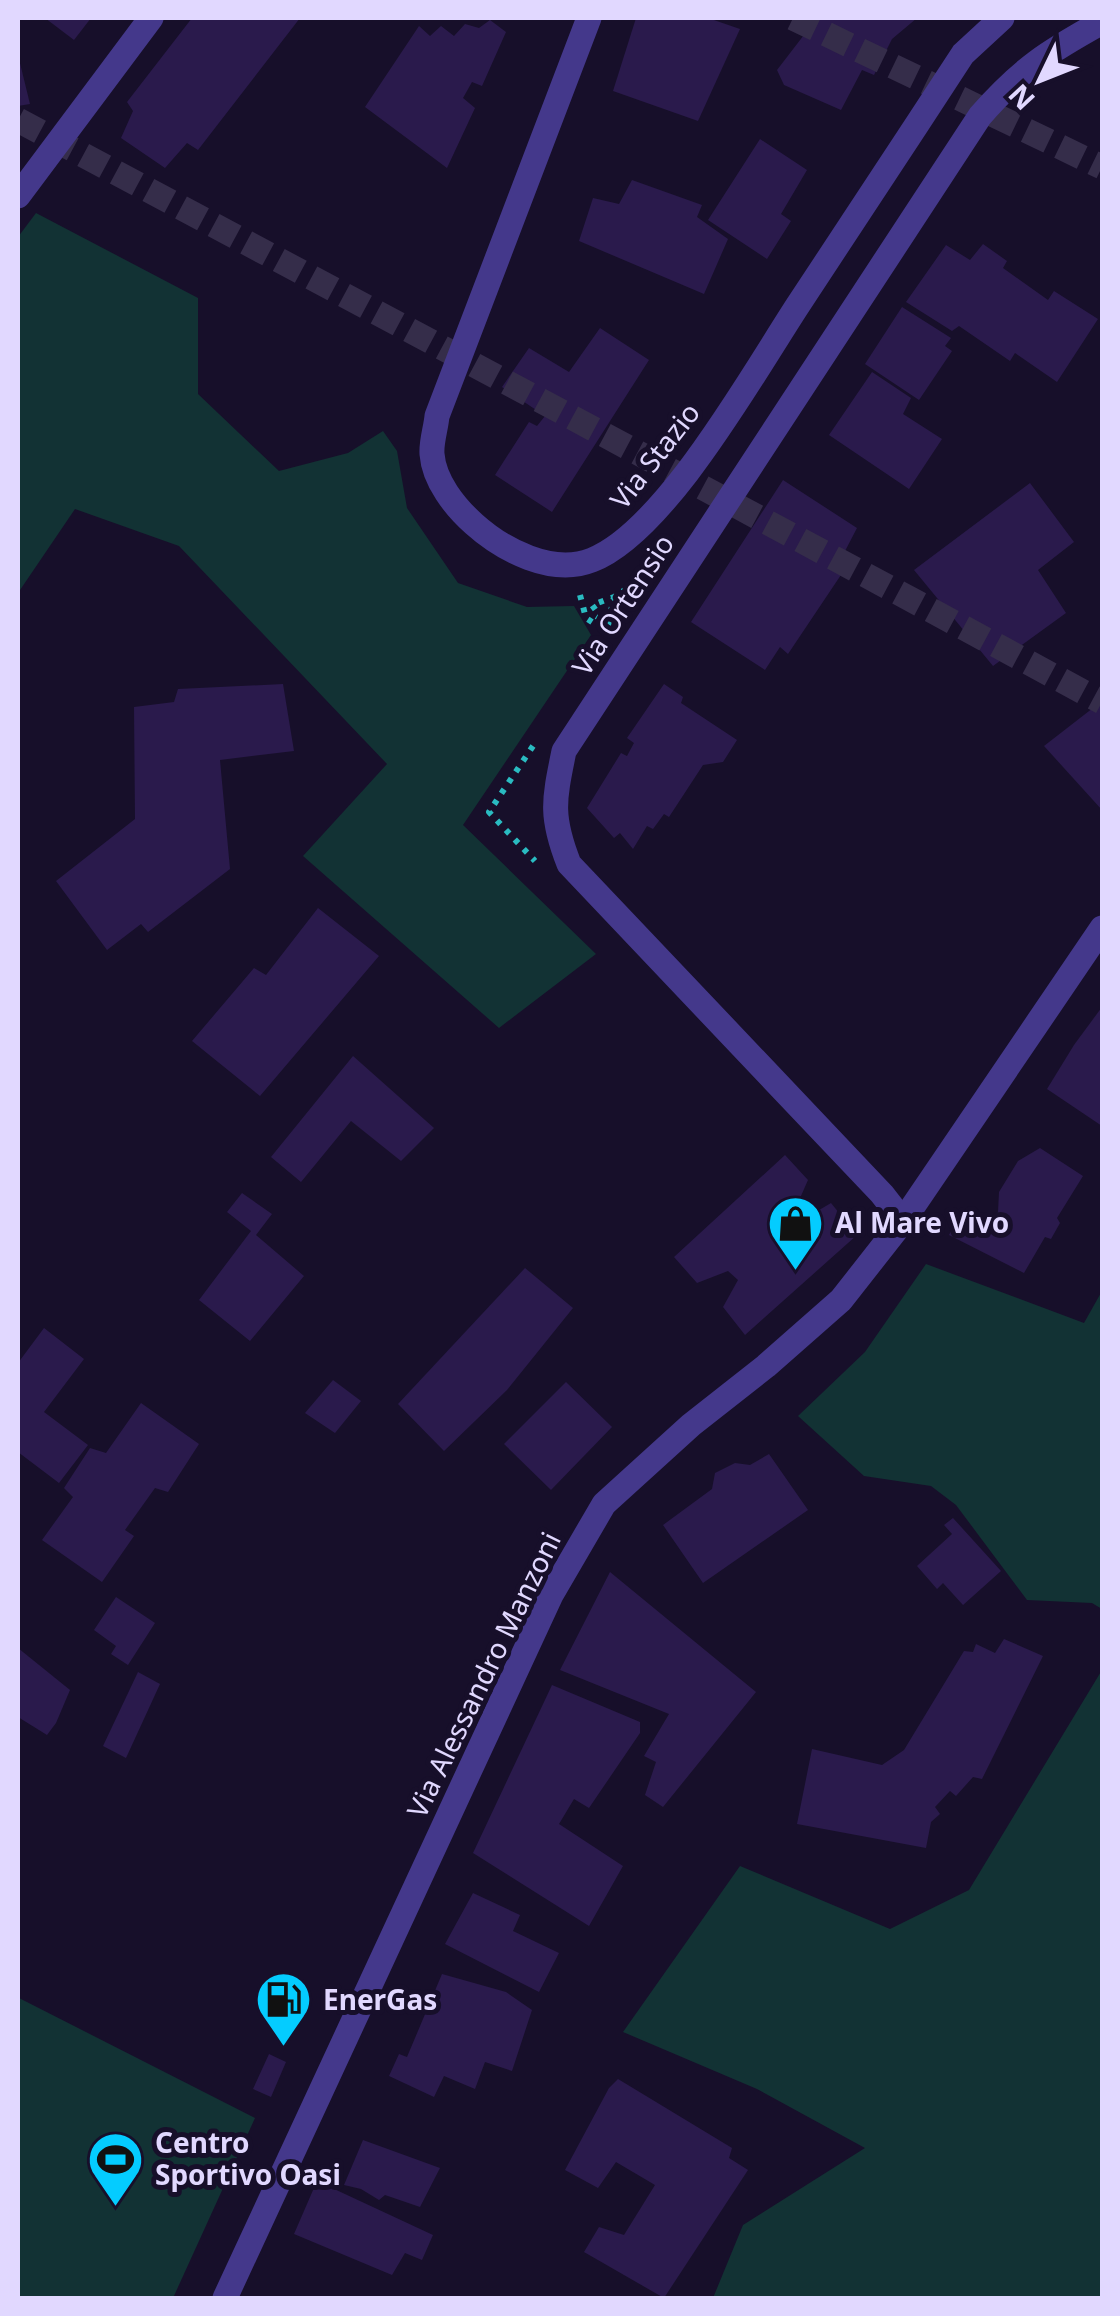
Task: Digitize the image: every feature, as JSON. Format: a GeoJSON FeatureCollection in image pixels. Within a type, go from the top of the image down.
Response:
{"type":"FeatureCollection","features":[{"type":"Feature","properties":{"kind":"street"},"geometry":{"type":"LineString","coordinates":[[18,196],[151,18]]}},
{"type":"Feature","properties":{"kind":"street","name":"Via Stazio"},"geometry":{"type":"LineString","coordinates":[[589,18],[437,416],[432,453],[440,483],[463,514],[495,542],[533,559],[564,564],[590,561],[626,540],[692,466],[963,54],[1002,18]]}},
{"type":"Feature","properties":{"kind":"street","name":"Via Ortensio"},"geometry":{"type":"LineString","coordinates":[[903,1221],[882,1194],[569,864],[556,833],[554,803],[564,751],[980,116],[1040,57],[1102,22]]}},
{"type":"Feature","properties":{"kind":"street","name":"Via Alessandro Manzoni"},"geometry":{"type":"LineString","coordinates":[[225,2298],[551,1595],[604,1504],[691,1425],[841,1300],[903,1221],[1102,928]]}},
{"type":"Feature","properties":{"kind":"path"},"geometry":{"type":"LineString","coordinates":[[580,596],[586,618],[596,624],[600,616],[592,605],[614,597],[651,573]]}},
{"type":"Feature","properties":{"kind":"path"},"geometry":{"type":"LineString","coordinates":[[613,614],[614,597]]}},
{"type":"Feature","properties":{"kind":"green space"},"geometry":{"type":"Polygon","coordinates":[[[36,213],[198,298],[198,394],[279,471],[348,453],[383,431],[397,451],[407,508],[458,583],[527,607],[574,606],[591,635],[463,825],[596,954],[499,1028],[303,856],[387,764],[179,546],[75,509],[18,593],[18,237],[36,213]]]}},
{"type":"Feature","properties":{"kind":"green space"},"geometry":{"type":"Polygon","coordinates":[[[926,1264],[1084,1323],[1102,1291],[1102,1609],[1092,1603],[1027,1600],[956,1505],[931,1486],[864,1476],[798,1416],[865,1352],[926,1264]]]}},
{"type":"Feature","properties":{"kind":"green space"},"geometry":{"type":"Polygon","coordinates":[[[1102,1670],[1102,2298],[713,2298],[743,2225],[865,2148],[757,2089],[623,2032],[740,1866],[890,1929],[969,1890],[1102,1670]]]}},
{"type":"Feature","properties":{"kind":"green space","name":"Centro Sportivo Oasi"},"geometry":{"type":"Polygon","coordinates":[[[19,1998],[255,2118],[173,2298],[18,2298],[19,1998]]]}},
{"type":"Feature","properties":{"kind":"building"},"geometry":{"type":"Polygon","coordinates":[[[45,18],[91,18],[74,40],[45,18]]]}},
{"type":"Feature","properties":{"kind":"building"},"geometry":{"type":"Polygon","coordinates":[[[192,18],[300,18],[198,150],[187,143],[165,168],[121,138],[133,111],[127,102],[192,18]]]}},
{"type":"Feature","properties":{"kind":"building"},"geometry":{"type":"Polygon","coordinates":[[[636,18],[708,18],[740,29],[698,121],[613,91],[636,18]]]}},
{"type":"Feature","properties":{"kind":"building"},"geometry":{"type":"Polygon","coordinates":[[[817,18],[917,18],[892,39],[874,75],[862,70],[841,110],[784,85],[777,70],[817,18]]]}},
{"type":"Feature","properties":{"kind":"building"},"geometry":{"type":"Polygon","coordinates":[[[490,20],[506,32],[482,86],[472,82],[463,98],[475,108],[447,168],[365,107],[419,26],[430,36],[441,26],[454,36],[465,24],[479,28],[490,20]]]}},
{"type":"Feature","properties":{"kind":"building"},"geometry":{"type":"Polygon","coordinates":[[[18,55],[30,104],[18,106],[18,55]]]}},
{"type":"Feature","properties":{"kind":"building"},"geometry":{"type":"Polygon","coordinates":[[[760,139],[807,170],[781,214],[791,221],[767,259],[708,220],[760,139]]]}},
{"type":"Feature","properties":{"kind":"building"},"geometry":{"type":"Polygon","coordinates":[[[632,180],[702,205],[697,217],[728,239],[704,294],[579,241],[593,198],[619,204],[632,180]]]}},
{"type":"Feature","properties":{"kind":"building"},"geometry":{"type":"Polygon","coordinates":[[[983,244],[1007,261],[1003,268],[1048,300],[1054,291],[1098,319],[1057,382],[1015,353],[1010,361],[959,326],[952,331],[906,302],[946,245],[970,260],[983,244]]]}},
{"type":"Feature","properties":{"kind":"building"},"geometry":{"type":"Polygon","coordinates":[[[902,307],[951,338],[945,346],[952,351],[919,400],[865,364],[902,307]]]}},
{"type":"Feature","properties":{"kind":"building"},"geometry":{"type":"Polygon","coordinates":[[[600,328],[649,360],[552,512],[495,475],[529,422],[537,426],[545,416],[502,387],[529,348],[569,372],[600,328]]]}},
{"type":"Feature","properties":{"kind":"building"},"geometry":{"type":"Polygon","coordinates":[[[872,372],[911,398],[903,414],[942,439],[909,489],[829,435],[872,372]]]}},
{"type":"Feature","properties":{"kind":"building"},"geometry":{"type":"Polygon","coordinates":[[[783,480],[857,528],[844,553],[853,557],[788,654],[780,647],[765,670],[691,622],[783,480]]]}},
{"type":"Feature","properties":{"kind":"building"},"geometry":{"type":"Polygon","coordinates":[[[1030,483],[1074,542],[1038,570],[1066,613],[993,666],[914,570],[1030,483]]]}},
{"type":"Feature","properties":{"kind":"building"},"geometry":{"type":"Polygon","coordinates":[[[283,684],[294,751],[220,760],[230,869],[148,932],[141,924],[107,950],[56,881],[135,819],[134,707],[174,702],[178,689],[283,684]]]}},
{"type":"Feature","properties":{"kind":"building"},"geometry":{"type":"Polygon","coordinates":[[[664,684],[683,697],[681,703],[737,740],[723,762],[703,765],[669,817],[664,814],[653,829],[647,826],[633,849],[620,833],[614,838],[587,808],[621,753],[627,756],[634,743],[627,738],[664,684]]]}},
{"type":"Feature","properties":{"kind":"building"},"geometry":{"type":"Polygon","coordinates":[[[1102,701],[1102,810],[1044,746],[1102,701]]]}},
{"type":"Feature","properties":{"kind":"building"},"geometry":{"type":"Polygon","coordinates":[[[318,908],[379,956],[260,1096],[192,1041],[254,968],[266,975],[318,908]]]}},
{"type":"Feature","properties":{"kind":"building"},"geometry":{"type":"Polygon","coordinates":[[[1102,1007],[1102,1126],[1047,1089],[1102,1007]]]}},
{"type":"Feature","properties":{"kind":"building"},"geometry":{"type":"Polygon","coordinates":[[[353,1056],[434,1128],[401,1161],[351,1121],[301,1182],[271,1157],[353,1056]]]}},
{"type":"Feature","properties":{"kind":"building"},"geometry":{"type":"Polygon","coordinates":[[[1040,1148],[1083,1176],[1057,1218],[1060,1223],[1051,1239],[1045,1237],[1024,1273],[949,1235],[962,1210],[990,1225],[998,1212],[999,1192],[1018,1161],[1040,1148]]]}},
{"type":"Feature","properties":{"kind":"building"},"geometry":{"type":"Polygon","coordinates":[[[785,1155],[808,1180],[797,1205],[809,1216],[831,1203],[857,1235],[745,1335],[723,1307],[738,1280],[728,1271],[697,1283],[674,1257],[785,1155]]]}},
{"type":"Feature","properties":{"kind":"building"},"geometry":{"type":"Polygon","coordinates":[[[242,1193],[272,1214],[256,1235],[304,1276],[250,1341],[199,1300],[251,1231],[227,1212],[242,1193]]]}},
{"type":"Feature","properties":{"kind":"building"},"geometry":{"type":"Polygon","coordinates":[[[525,1268],[573,1308],[507,1390],[444,1451],[398,1404],[525,1268]]]}},
{"type":"Feature","properties":{"kind":"building"},"geometry":{"type":"Polygon","coordinates":[[[44,1328],[84,1359],[44,1412],[88,1445],[59,1483],[18,1452],[18,1363],[44,1328]]]}},
{"type":"Feature","properties":{"kind":"building"},"geometry":{"type":"Polygon","coordinates":[[[333,1380],[361,1401],[335,1433],[305,1413],[333,1380]]]}},
{"type":"Feature","properties":{"kind":"building"},"geometry":{"type":"Polygon","coordinates":[[[566,1382],[612,1427],[551,1490],[504,1444],[566,1382]]]}},
{"type":"Feature","properties":{"kind":"building"},"geometry":{"type":"Polygon","coordinates":[[[141,1403],[199,1444],[168,1492],[155,1488],[125,1530],[134,1536],[102,1582],[42,1540],[73,1497],[64,1488],[90,1448],[106,1453],[141,1403]]]}},
{"type":"Feature","properties":{"kind":"building"},"geometry":{"type":"Polygon","coordinates":[[[769,1454],[808,1510],[703,1583],[663,1525],[712,1489],[715,1473],[735,1463],[750,1465],[769,1454]]]}},
{"type":"Feature","properties":{"kind":"building"},"geometry":{"type":"Polygon","coordinates":[[[953,1518],[1001,1571],[963,1605],[943,1583],[937,1589],[917,1566],[952,1534],[944,1525],[953,1518]]]}},
{"type":"Feature","properties":{"kind":"building"},"geometry":{"type":"Polygon","coordinates":[[[610,1572],[756,1692],[663,1807],[645,1795],[656,1762],[644,1756],[669,1714],[560,1670],[610,1572]]]}},
{"type":"Feature","properties":{"kind":"building"},"geometry":{"type":"Polygon","coordinates":[[[116,1597],[155,1623],[128,1665],[111,1654],[116,1646],[94,1630],[116,1597]]]}},
{"type":"Feature","properties":{"kind":"building"},"geometry":{"type":"Polygon","coordinates":[[[1004,1639],[1043,1656],[982,1779],[973,1777],[956,1796],[950,1791],[935,1807],[940,1814],[931,1822],[926,1848],[797,1824],[812,1749],[882,1765],[904,1750],[964,1651],[973,1652],[976,1644],[995,1653],[1004,1639]]]}},
{"type":"Feature","properties":{"kind":"building"},"geometry":{"type":"Polygon","coordinates":[[[18,1648],[70,1690],[47,1735],[18,1717],[18,1648]]]}},
{"type":"Feature","properties":{"kind":"building"},"geometry":{"type":"Polygon","coordinates":[[[138,1672],[160,1684],[126,1758],[103,1746],[138,1672]]]}},
{"type":"Feature","properties":{"kind":"building"},"geometry":{"type":"Polygon","coordinates":[[[552,1685],[640,1722],[640,1733],[589,1808],[574,1799],[559,1824],[623,1866],[589,1926],[473,1853],[552,1685]]]}},
{"type":"Feature","properties":{"kind":"building"},"geometry":{"type":"Polygon","coordinates":[[[473,1893],[520,1915],[513,1931],[559,1953],[539,1992],[445,1944],[473,1893]]]}},
{"type":"Feature","properties":{"kind":"building"},"geometry":{"type":"Polygon","coordinates":[[[442,1974],[506,1992],[532,2010],[512,2071],[485,2062],[475,2089],[444,2076],[434,2097],[389,2076],[399,2054],[407,2057],[442,1974]]]}},
{"type":"Feature","properties":{"kind":"building"},"geometry":{"type":"Polygon","coordinates":[[[269,2054],[286,2062],[271,2097],[253,2089],[269,2054]]]}},
{"type":"Feature","properties":{"kind":"building"},"geometry":{"type":"Polygon","coordinates":[[[618,2079],[732,2148],[729,2158],[748,2170],[664,2298],[584,2252],[599,2227],[624,2235],[655,2185],[616,2162],[598,2188],[565,2170],[609,2088],[618,2079]]]}},
{"type":"Feature","properties":{"kind":"building"},"geometry":{"type":"Polygon","coordinates":[[[363,2140],[440,2168],[420,2207],[385,2195],[379,2200],[361,2189],[344,2185],[363,2140]]]}},
{"type":"Feature","properties":{"kind":"building"},"geometry":{"type":"Polygon","coordinates":[[[317,2181],[433,2235],[422,2260],[405,2253],[392,2275],[294,2234],[317,2181]]]}},
{"type":"Feature","properties":{"kind":"tunnel"},"geometry":{"type":"LineString","coordinates":[[793,18],[1102,167]]}},
{"type":"Feature","properties":{"kind":"tunnel"},"geometry":{"type":"LineString","coordinates":[[18,120],[1102,702]]}},
{"type":"Feature","properties":{"kind":"place","name":"Al Mare Vivo"},"geometry":{"type":"Point","coordinates":[796,1272]}},
{"type":"Feature","properties":{"kind":"place","name":"EnerGas"},"geometry":{"type":"Point","coordinates":[284,2049]}},
{"type":"Feature","properties":{"kind":"place","name":"Centro Sportivo Oasi"},"geometry":{"type":"Point","coordinates":[116,2208]}}]}
